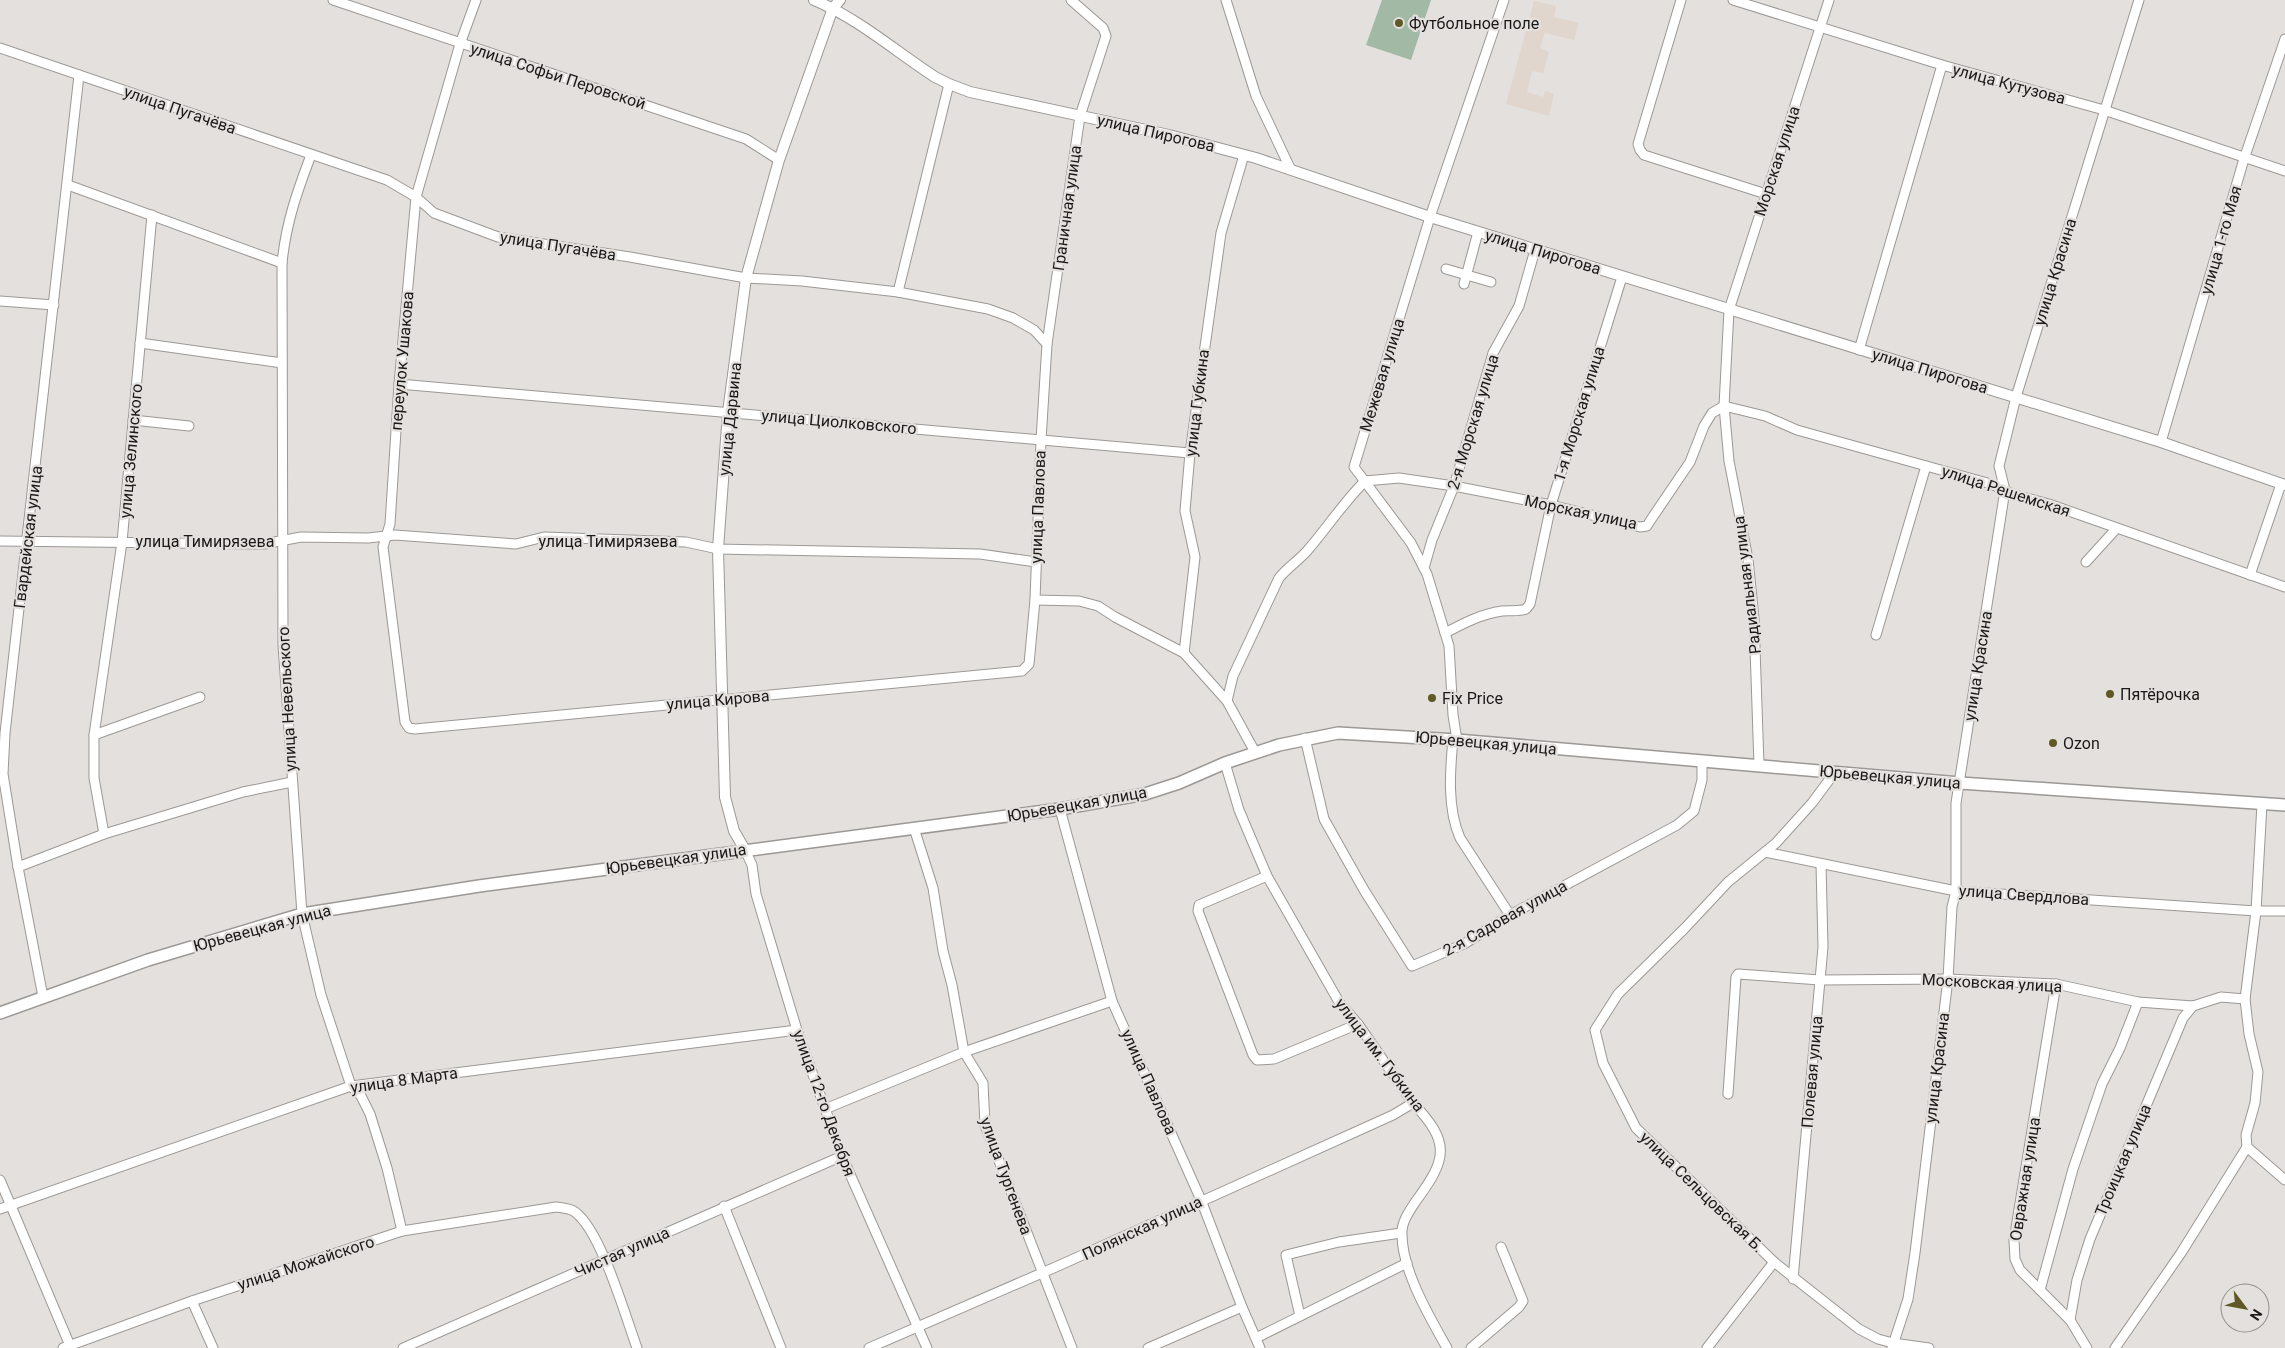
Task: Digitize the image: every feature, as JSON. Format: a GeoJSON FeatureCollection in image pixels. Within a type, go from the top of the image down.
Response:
{"type":"FeatureCollection","features":[{"type":"Feature","properties":{"kind":"main road","name":"Юрьевецкая улица"},"geometry":{"type":"LineString","coordinates":[[0,1013],[148,960],[302,914],[479,886],[1060,809],[1145,794],[1179,783],[1255,752],[1305,738],[1351,733],[1455,739],[1960,783],[2285,805]]}},
{"type":"Feature","properties":{"kind":"street","name":"улица Софьи Перовской"},"geometry":{"type":"LineString","coordinates":[[334,0],[746,139],[778,160]]}},
{"type":"Feature","properties":{"kind":"street","name":"переулок Ушакова"},"geometry":{"type":"LineString","coordinates":[[409,728],[404,722],[384,547],[390,524],[399,384],[416,197],[460,44],[476,0]]}},
{"type":"Feature","properties":{"kind":"street","name":"улица Пирогова"},"geometry":{"type":"LineString","coordinates":[[814,0],[836,4],[908,60],[949,84],[985,95],[1178,137],[1290,168],[1430,217],[2161,442],[2283,484]]}},
{"type":"Feature","properties":{"kind":"street","name":"Граничная улица"},"geometry":{"type":"LineString","coordinates":[[1047,344],[1080,116],[1106,36],[1102,28],[1071,0]]}},
{"type":"Feature","properties":{"kind":"street"},"geometry":{"type":"LineString","coordinates":[[1226,0],[1256,96],[1290,168]]}},
{"type":"Feature","properties":{"kind":"street","name":"Межевая улица"},"geometry":{"type":"LineString","coordinates":[[1504,0],[1430,217],[1354,467],[1411,544],[1424,568],[1449,646],[1455,739],[1450,771],[1454,824],[1460,838],[1510,915]]}},
{"type":"Feature","properties":{"kind":"street"},"geometry":{"type":"LineString","coordinates":[[1681,0],[1638,144],[1640,150],[1644,155],[1766,194]]}},
{"type":"Feature","properties":{"kind":"street","name":"улица Кутузова"},"geometry":{"type":"LineString","coordinates":[[1733,0],[1942,65],[2104,110],[2244,159],[2285,171]]}},
{"type":"Feature","properties":{"kind":"street","name":"Морская улица"},"geometry":{"type":"LineString","coordinates":[[1365,481],[1399,478],[1454,486],[1640,527],[1647,526],[1690,462],[1704,426],[1712,413],[1724,406],[1729,310],[1829,0]]}},
{"type":"Feature","properties":{"kind":"street","name":"улица Красина"},"geometry":{"type":"LineString","coordinates":[[1892,1345],[1908,1299],[1915,1253],[1948,978],[1952,907],[1956,891],[1956,802],[2005,490],[1999,466],[2016,397],[2139,0]]}},
{"type":"Feature","properties":{"kind":"street","name":"улица Дарвина"},"geometry":{"type":"LineString","coordinates":[[745,850],[734,831],[725,797],[718,549],[728,412],[746,278],[778,160],[836,4]]}},
{"type":"Feature","properties":{"kind":"street","name":"улица 1-го Мая"},"geometry":{"type":"LineString","coordinates":[[2161,442],[2244,159],[2285,39]]}},
{"type":"Feature","properties":{"kind":"street","name":"улица Пугачёва"},"geometry":{"type":"LineString","coordinates":[[0,48],[387,180],[416,197],[434,212],[498,237],[630,257],[746,278],[802,281],[898,292],[988,309],[1013,318],[1034,330],[1047,344]]}},
{"type":"Feature","properties":{"kind":"street"},"geometry":{"type":"LineString","coordinates":[[1860,350],[1942,65]]}},
{"type":"Feature","properties":{"kind":"street","name":"Гвардейская улица"},"geometry":{"type":"LineString","coordinates":[[43,997],[18,867],[2,765],[79,75]]}},
{"type":"Feature","properties":{"kind":"street"},"geometry":{"type":"LineString","coordinates":[[898,292],[949,84]]}},
{"type":"Feature","properties":{"kind":"street","name":"улица Невельского"},"geometry":{"type":"LineString","coordinates":[[311,155],[293,203],[285,236],[282,263],[283,645],[302,914],[321,995],[351,1086],[361,1096],[370,1114],[387,1168],[402,1231]]}},
{"type":"Feature","properties":{"kind":"street","name":"улица Губкина"},"geometry":{"type":"LineString","coordinates":[[1184,653],[1195,557],[1185,511],[1190,453],[1221,233],[1244,155]]}},
{"type":"Feature","properties":{"kind":"street"},"geometry":{"type":"LineString","coordinates":[[68,185],[282,263]]}},
{"type":"Feature","properties":{"kind":"street","name":"улица Зелинского"},"geometry":{"type":"LineString","coordinates":[[104,834],[94,778],[94,735],[122,542],[152,215]]}},
{"type":"Feature","properties":{"kind":"street"},"geometry":{"type":"LineString","coordinates":[[1464,284],[1478,232]]}},
{"type":"Feature","properties":{"kind":"street","name":"2-я Морская улица"},"geometry":{"type":"LineString","coordinates":[[1424,568],[1432,540],[1454,486],[1491,359],[1500,338],[1519,306],[1535,250]]}},
{"type":"Feature","properties":{"kind":"street"},"geometry":{"type":"LineString","coordinates":[[1446,269],[1491,282]]}},
{"type":"Feature","properties":{"kind":"street","name":"1-я Морская улица"},"geometry":{"type":"LineString","coordinates":[[1445,633],[1477,616],[1526,609],[1530,604],[1551,506],[1622,277]]}},
{"type":"Feature","properties":{"kind":"street"},"geometry":{"type":"LineString","coordinates":[[0,301],[54,306]]}},
{"type":"Feature","properties":{"kind":"street"},"geometry":{"type":"LineString","coordinates":[[140,343],[282,364]]}},
{"type":"Feature","properties":{"kind":"street","name":"улица Павлова"},"geometry":{"type":"LineString","coordinates":[[1026,669],[1029,664],[1035,600],[1040,440],[1047,344]]}},
{"type":"Feature","properties":{"kind":"street","name":"улица Циолковского"},"geometry":{"type":"LineString","coordinates":[[399,384],[1190,453]]}},
{"type":"Feature","properties":{"kind":"street","name":"улица Решемская"},"geometry":{"type":"LineString","coordinates":[[1724,406],[1765,416],[1797,430],[1991,484],[2285,587]]}},
{"type":"Feature","properties":{"kind":"street","name":"Радиальная улица"},"geometry":{"type":"LineString","coordinates":[[1724,406],[1730,461],[1750,579],[1758,681],[1760,766]]}},
{"type":"Feature","properties":{"kind":"street"},"geometry":{"type":"LineString","coordinates":[[133,420],[189,426]]}},
{"type":"Feature","properties":{"kind":"street"},"geometry":{"type":"LineString","coordinates":[[1876,635],[1926,466]]}},
{"type":"Feature","properties":{"kind":"street"},"geometry":{"type":"LineString","coordinates":[[1227,701],[1233,676],[1279,578],[1290,564],[1306,552],[1347,499],[1365,481]]}},
{"type":"Feature","properties":{"kind":"street"},"geometry":{"type":"LineString","coordinates":[[2250,575],[2283,484]]}},
{"type":"Feature","properties":{"kind":"street"},"geometry":{"type":"LineString","coordinates":[[2086,562],[2116,529]]}},
{"type":"Feature","properties":{"kind":"street","name":"улица Тимирязева"},"geometry":{"type":"LineString","coordinates":[[0,541],[264,544],[301,537],[368,538],[394,535],[516,544],[544,537],[686,542],[718,549],[980,554],[1036,562]]}},
{"type":"Feature","properties":{"kind":"street"},"geometry":{"type":"LineString","coordinates":[[1035,600],[1079,601],[1098,606],[1184,653],[1227,701],[1255,752]]}},
{"type":"Feature","properties":{"kind":"street","name":"улица Кирова"},"geometry":{"type":"LineString","coordinates":[[409,728],[415,730],[1022,671],[1026,669]]}},
{"type":"Feature","properties":{"kind":"street"},"geometry":{"type":"LineString","coordinates":[[94,735],[200,697]]}},
{"type":"Feature","properties":{"kind":"street","name":"2-я Садовая улица"},"geometry":{"type":"LineString","coordinates":[[1305,738],[1324,818],[1364,890],[1412,966],[1464,944],[1510,915],[1683,821],[1694,811],[1702,780],[1702,761]]}},
{"type":"Feature","properties":{"kind":"street","name":"улица им. Губкина"},"geometry":{"type":"LineString","coordinates":[[1225,764],[1239,810],[1268,876],[1339,1002],[1358,1024],[1413,1103],[1424,1114],[1440,1144],[1441,1158],[1435,1176],[1412,1207],[1403,1224],[1402,1233],[1407,1264],[1430,1317],[1447,1348]]}},
{"type":"Feature","properties":{"kind":"street","name":"улица Сельцовская Б."},"geometry":{"type":"LineString","coordinates":[[1835,772],[1812,803],[1766,852],[1728,882],[1685,928],[1642,968],[1618,994],[1595,1030],[1603,1063],[1636,1128],[1774,1262],[1858,1329],[1892,1345],[1929,1348]]}},
{"type":"Feature","properties":{"kind":"street"},"geometry":{"type":"LineString","coordinates":[[18,867],[104,834],[243,792],[292,782]]}},
{"type":"Feature","properties":{"kind":"street"},"geometry":{"type":"LineString","coordinates":[[2115,1348],[2182,1253],[2247,1148],[2246,1136],[2255,1102],[2258,1072],[2249,1034],[2245,999],[2256,911],[2262,804]]}},
{"type":"Feature","properties":{"kind":"street","name":"улица Павлова"},"geometry":{"type":"LineString","coordinates":[[1060,809],[1112,1001],[1202,1200],[1242,1307],[1260,1348]]}},
{"type":"Feature","properties":{"kind":"street","name":"улица Тургенева"},"geometry":{"type":"LineString","coordinates":[[914,828],[932,888],[964,1052],[983,1082],[985,1125],[1072,1348]]}},
{"type":"Feature","properties":{"kind":"street","name":"улица 12-го Декабря"},"geometry":{"type":"LineString","coordinates":[[745,850],[752,865],[756,894],[797,1030],[842,1156],[927,1348]]}},
{"type":"Feature","properties":{"kind":"street","name":"улица Свердлова"},"geometry":{"type":"LineString","coordinates":[[1766,852],[1956,891],[2256,911],[2285,910]]}},
{"type":"Feature","properties":{"kind":"street","name":"Полевая улица"},"geometry":{"type":"LineString","coordinates":[[1792,1278],[1823,938],[1821,864]]}},
{"type":"Feature","properties":{"kind":"street"},"geometry":{"type":"LineString","coordinates":[[1268,876],[1199,905],[1198,911],[1253,1055],[1257,1060],[1274,1059],[1358,1024]]}},
{"type":"Feature","properties":{"kind":"street","name":"Московская улица"},"geometry":{"type":"LineString","coordinates":[[1728,1094],[1736,977],[1738,974],[1820,980],[1948,978],[2056,984],[2138,1002],[2193,1006],[2221,997],[2245,999]]}},
{"type":"Feature","properties":{"kind":"street","name":"Овражная улица"},"geometry":{"type":"LineString","coordinates":[[2056,984],[2014,1240],[2014,1259],[2020,1270],[2070,1320],[2087,1348]]}},
{"type":"Feature","properties":{"kind":"street"},"geometry":{"type":"LineString","coordinates":[[825,1109],[964,1052],[1112,1001]]}},
{"type":"Feature","properties":{"kind":"street"},"geometry":{"type":"LineString","coordinates":[[2040,1290],[2073,1169],[2102,1084],[2120,1048],[2138,1002]]}},
{"type":"Feature","properties":{"kind":"street","name":"Троицкая улица"},"geometry":{"type":"LineString","coordinates":[[2070,1320],[2076,1280],[2090,1239],[2183,1018],[2193,1006]]}},
{"type":"Feature","properties":{"kind":"street","name":"улица 8 Марта"},"geometry":{"type":"LineString","coordinates":[[0,1209],[351,1086],[797,1030]]}},
{"type":"Feature","properties":{"kind":"street","name":"Полянская улица"},"geometry":{"type":"LineString","coordinates":[[869,1348],[1042,1273],[1393,1115],[1413,1103]]}},
{"type":"Feature","properties":{"kind":"street"},"geometry":{"type":"LineString","coordinates":[[2247,1148],[2285,1180]]}},
{"type":"Feature","properties":{"kind":"street","name":"Чистая улица"},"geometry":{"type":"LineString","coordinates":[[402,1348],[842,1156]]}},
{"type":"Feature","properties":{"kind":"street"},"geometry":{"type":"LineString","coordinates":[[0,1180],[68,1347]]}},
{"type":"Feature","properties":{"kind":"street"},"geometry":{"type":"LineString","coordinates":[[724,1206],[781,1348]]}},
{"type":"Feature","properties":{"kind":"street","name":"улица Можайского"},"geometry":{"type":"LineString","coordinates":[[68,1347],[192,1301],[402,1231],[556,1207],[573,1210],[586,1222],[605,1261]]}},
{"type":"Feature","properties":{"kind":"street"},"geometry":{"type":"LineString","coordinates":[[1300,1316],[1286,1255],[1339,1242],[1402,1233]]}},
{"type":"Feature","properties":{"kind":"street"},"geometry":{"type":"LineString","coordinates":[[1471,1348],[1520,1308],[1523,1302],[1501,1247]]}},
{"type":"Feature","properties":{"kind":"street"},"geometry":{"type":"LineString","coordinates":[[605,1261],[636,1348]]}},
{"type":"Feature","properties":{"kind":"street"},"geometry":{"type":"LineString","coordinates":[[1707,1348],[1774,1262]]}},
{"type":"Feature","properties":{"kind":"street"},"geometry":{"type":"LineString","coordinates":[[1256,1338],[1407,1264]]}},
{"type":"Feature","properties":{"kind":"street"},"geometry":{"type":"LineString","coordinates":[[192,1301],[213,1348]]}},
{"type":"Feature","properties":{"kind":"street"},"geometry":{"type":"LineString","coordinates":[[1148,1348],[1242,1307]]}},
{"type":"Feature","properties":{"kind":"shaded area"},"geometry":{"type":"Polygon","coordinates":[[[1534,1],[1556,6],[1554,17],[1579,23],[1574,40],[1545,33],[1540,48],[1549,52],[1543,73],[1532,71],[1527,92],[1543,97],[1545,91],[1554,94],[1549,116],[1506,104],[1534,1]]]}},
{"type":"Feature","properties":{"kind":"green space","name":"Футбольное поле"},"geometry":{"type":"Polygon","coordinates":[[[1382,0],[1431,0],[1411,60],[1366,45],[1382,0]]]}},
{"type":"Feature","properties":{"kind":"place","name":"Футбольное поле"},"geometry":{"type":"Point","coordinates":[1399,23]}},
{"type":"Feature","properties":{"kind":"place","name":"Пятёрочка"},"geometry":{"type":"Point","coordinates":[2110,694]}},
{"type":"Feature","properties":{"kind":"place","name":"Fix Price"},"geometry":{"type":"Point","coordinates":[1432,698]}},
{"type":"Feature","properties":{"kind":"place","name":"Ozon"},"geometry":{"type":"Point","coordinates":[2053,743]}}]}
